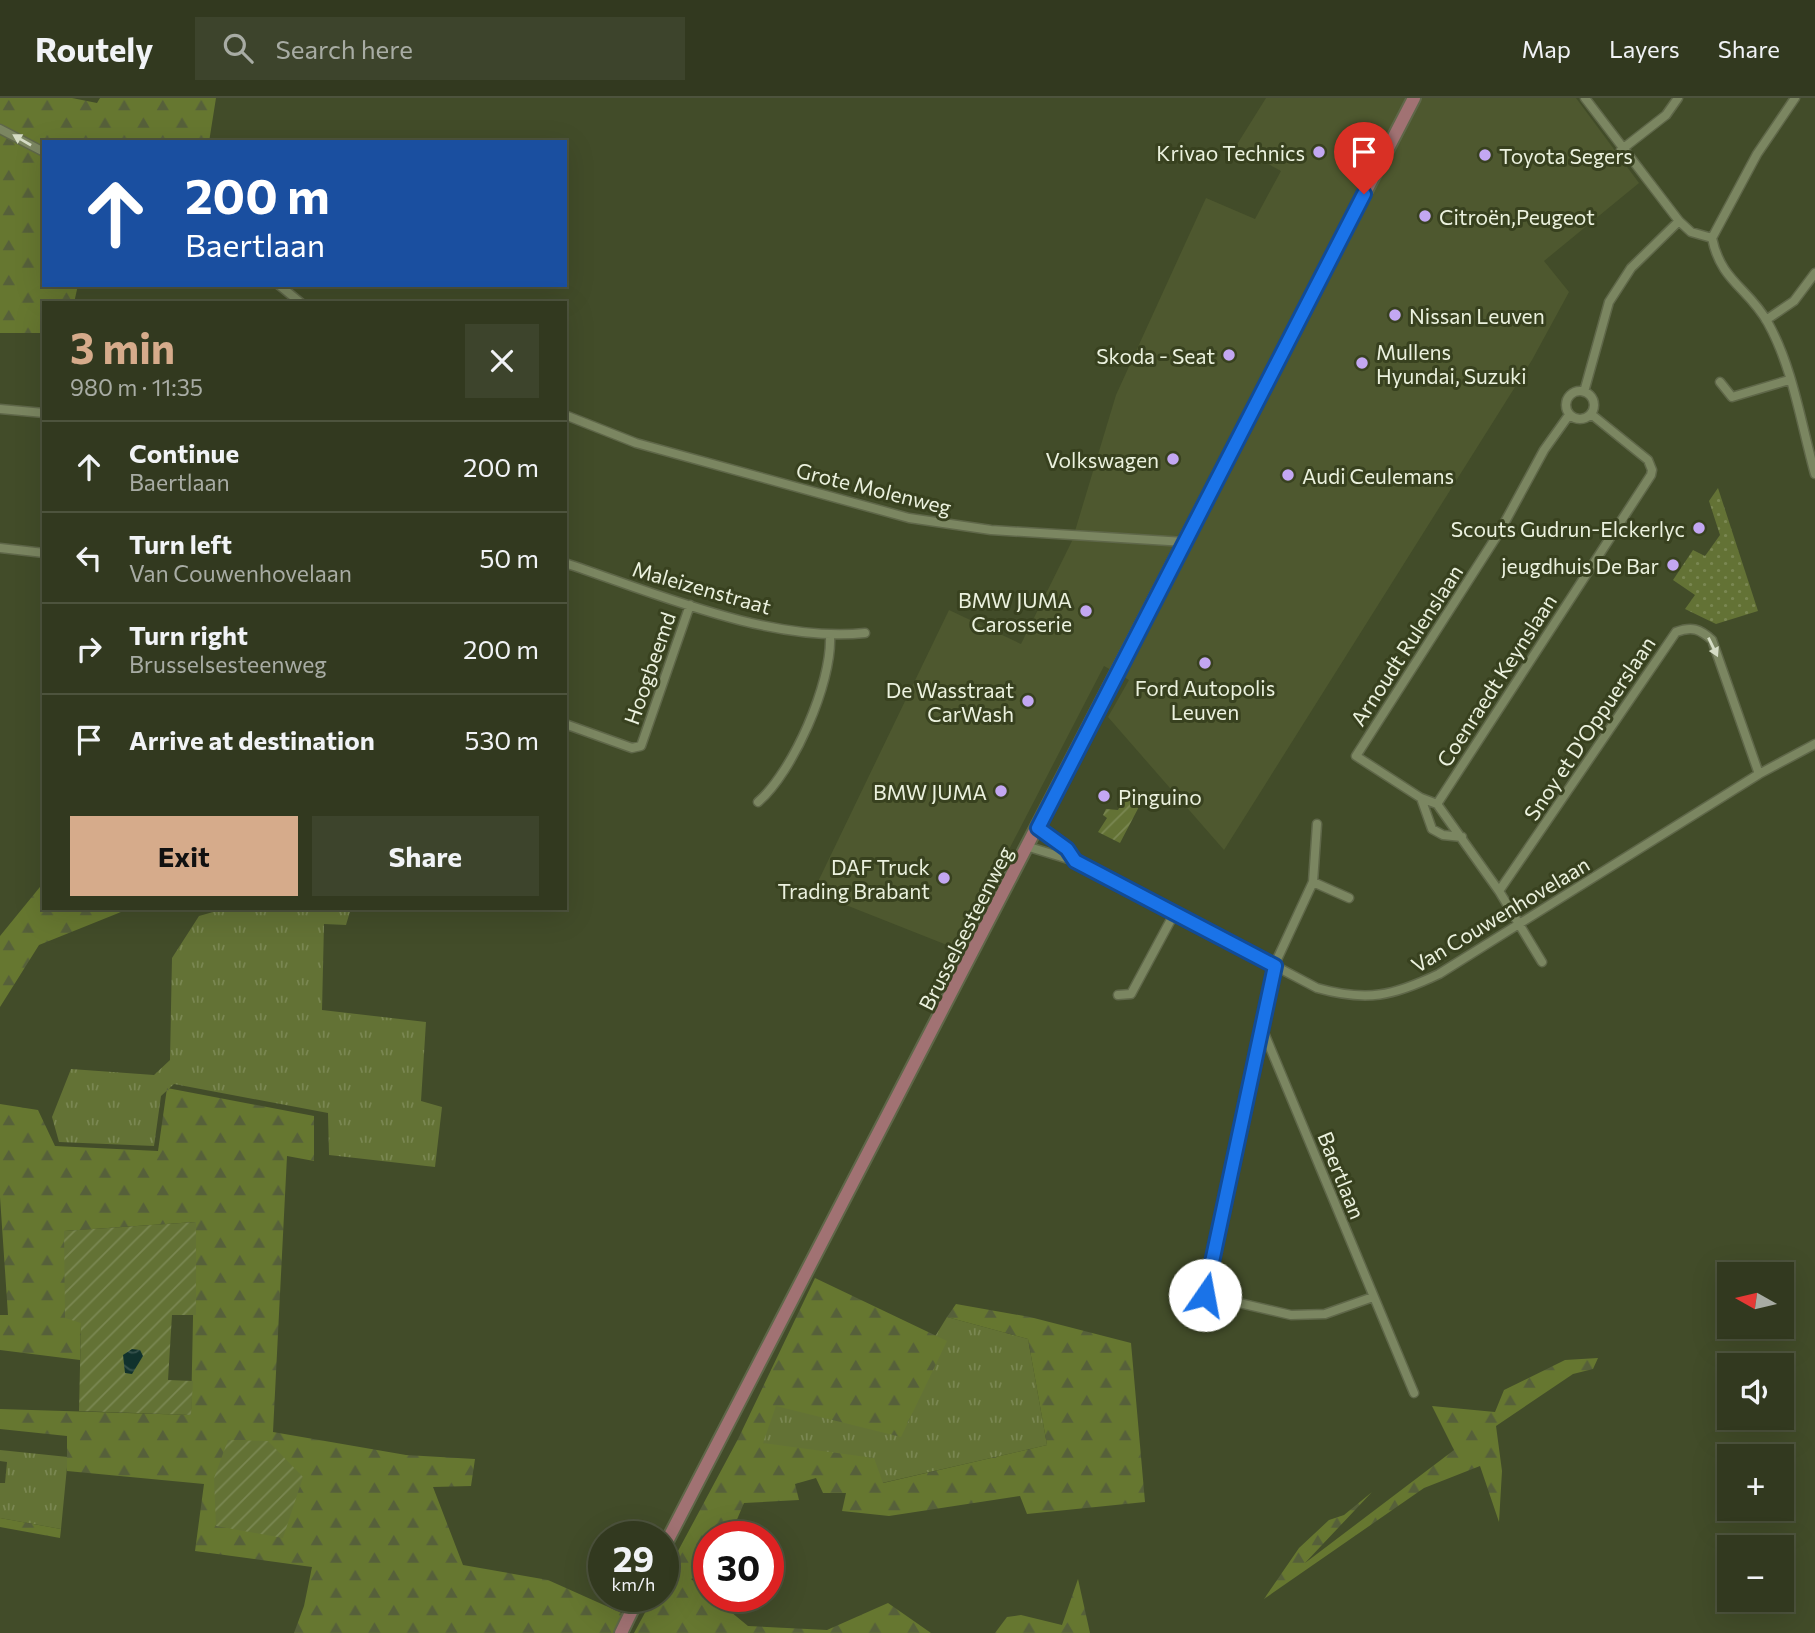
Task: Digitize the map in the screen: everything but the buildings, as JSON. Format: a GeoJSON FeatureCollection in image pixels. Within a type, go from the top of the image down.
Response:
{"type":"FeatureCollection","features":[{"type":"Feature","properties":{"kind":"main road","name":"Brusselsesteenweg"},"geometry":{"type":"LineString","coordinates":[[678,1521],[1029,847],[1414,98]]}},
{"type":"Feature","properties":{"kind":"main road"},"geometry":{"type":"LineString","coordinates":[[621,1633],[631,1612]]}},
{"type":"Feature","properties":{"kind":"street"},"geometry":{"type":"LineString","coordinates":[[1585,98],[1622,150],[1679,221],[1691,232],[1712,238]]}},
{"type":"Feature","properties":{"kind":"street"},"geometry":{"type":"LineString","coordinates":[[1622,150],[1666,115],[1678,98]]}},
{"type":"Feature","properties":{"kind":"street"},"geometry":{"type":"LineString","coordinates":[[1795,98],[1757,153],[1712,238],[1721,268],[1766,320],[1781,350],[1815,474]]}},
{"type":"Feature","properties":{"kind":"street"},"geometry":{"type":"LineString","coordinates":[[0,129],[42,151]]}},
{"type":"Feature","properties":{"kind":"street","name":"Arnoudt Rulenslaan"},"geometry":{"type":"LineString","coordinates":[[1437,804],[1421,798],[1356,756],[1500,531],[1544,450],[1569,415],[1565,406],[1568,397],[1575,392],[1584,391],[1609,302],[1630,268],[1679,221]]}},
{"type":"Feature","properties":{"kind":"street"},"geometry":{"type":"LineString","coordinates":[[1766,320],[1794,302],[1815,273]]}},
{"type":"Feature","properties":{"kind":"street"},"geometry":{"type":"LineString","coordinates":[[281,287],[298,301]]}},
{"type":"Feature","properties":{"kind":"street"},"geometry":{"type":"LineString","coordinates":[[1720,383],[1732,397],[1789,380]]}},
{"type":"Feature","properties":{"kind":"street"},"geometry":{"type":"LineString","coordinates":[[1569,415],[1581,419],[1591,414],[1593,401],[1584,391]]}},
{"type":"Feature","properties":{"kind":"street"},"geometry":{"type":"LineString","coordinates":[[0,409],[42,413]]}},
{"type":"Feature","properties":{"kind":"street","name":"Coenraedt Keynslaan"},"geometry":{"type":"LineString","coordinates":[[1437,804],[1651,475],[1648,460],[1591,414]]}},
{"type":"Feature","properties":{"kind":"street","name":"Grote Molenweg"},"geometry":{"type":"LineString","coordinates":[[567,416],[636,443],[909,519],[991,530],[1185,542]]}},
{"type":"Feature","properties":{"kind":"street"},"geometry":{"type":"LineString","coordinates":[[0,548],[42,553]]}},
{"type":"Feature","properties":{"kind":"street","name":"Maleizenstraat"},"geometry":{"type":"LineString","coordinates":[[567,564],[690,605],[805,635],[830,637],[865,634]]}},
{"type":"Feature","properties":{"kind":"street","name":"Hoogbeemd"},"geometry":{"type":"LineString","coordinates":[[567,725],[632,748],[641,747],[690,605]]}},
{"type":"Feature","properties":{"kind":"street","name":"Snoy et D'Oppuerslaan"},"geometry":{"type":"LineString","coordinates":[[1499,891],[1676,632],[1692,627],[1701,630],[1712,640],[1759,774]]}},
{"type":"Feature","properties":{"kind":"street"},"geometry":{"type":"LineString","coordinates":[[758,802],[770,792],[810,722],[831,659],[830,637]]}},
{"type":"Feature","properties":{"kind":"street","name":"Van Couwenhovelaan"},"geometry":{"type":"LineString","coordinates":[[1029,847],[1075,861],[1317,988],[1347,996],[1374,997],[1404,991],[1439,974],[1759,774],[1815,744]]}},
{"type":"Feature","properties":{"kind":"street"},"geometry":{"type":"LineString","coordinates":[[1421,798],[1432,829],[1443,835],[1462,837]]}},
{"type":"Feature","properties":{"kind":"street"},"geometry":{"type":"LineString","coordinates":[[1437,804],[1499,891],[1542,962]]}},
{"type":"Feature","properties":{"kind":"street"},"geometry":{"type":"LineString","coordinates":[[1317,824],[1313,882],[1275,966],[1205,1295],[1291,1315],[1325,1314],[1373,1297]]}},
{"type":"Feature","properties":{"kind":"street","name":"Van Couwenhovelaan"},"geometry":{"type":"LineString","coordinates":[[1038,828],[1067,849],[1075,861]]}},
{"type":"Feature","properties":{"kind":"street"},"geometry":{"type":"LineString","coordinates":[[1313,882],[1349,898]]}},
{"type":"Feature","properties":{"kind":"street"},"geometry":{"type":"LineString","coordinates":[[1118,995],[1132,994],[1174,915]]}},
{"type":"Feature","properties":{"kind":"street","name":"Baertlaan"},"geometry":{"type":"LineString","coordinates":[[1262,1028],[1414,1393]]}},
{"type":"Feature","properties":{"kind":"shaded area"},"geometry":{"type":"Polygon","coordinates":[[[1266,98],[1576,98],[1639,183],[1544,261],[1569,292],[1532,360],[1224,850],[1108,717],[1129,680],[1104,666],[958,948],[971,960],[957,949],[813,892],[949,610],[1021,644],[1072,541],[1116,395],[1206,198],[1255,219],[1281,171],[1236,146],[1266,98]]]}},
{"type":"Feature","properties":{"kind":"green space"},"geometry":{"type":"Polygon","coordinates":[[[0,98],[72,98],[97,103],[100,98],[216,98],[209,140],[42,140],[42,287],[78,287],[74,301],[42,301],[42,333],[0,333],[0,98]]]}},
{"type":"Feature","properties":{"kind":"green space"},"geometry":{"type":"Polygon","coordinates":[[[1718,488],[1758,611],[1716,624],[1685,609],[1695,595],[1673,580],[1693,550],[1705,556],[1720,535],[1709,501],[1718,488]]]}},
{"type":"Feature","properties":{"kind":"green space"},"geometry":{"type":"Polygon","coordinates":[[[1127,793],[1142,801],[1120,843],[1098,832],[1107,818],[1103,815],[1106,809],[1118,810],[1127,793]]]}},
{"type":"Feature","properties":{"kind":"green space"},"geometry":{"type":"Polygon","coordinates":[[[42,884],[42,910],[126,910],[39,945],[0,1007],[0,936],[42,884]]]}},
{"type":"Feature","properties":{"kind":"green space"},"geometry":{"type":"Polygon","coordinates":[[[220,910],[350,910],[346,925],[324,924],[322,1010],[426,1022],[421,1101],[442,1107],[435,1167],[329,1155],[328,1113],[174,1084],[161,1096],[154,1146],[59,1142],[52,1117],[71,1069],[154,1075],[170,1060],[172,958],[199,916],[220,910]]]}},
{"type":"Feature","properties":{"kind":"green space"},"geometry":{"type":"Polygon","coordinates":[[[167,1088],[314,1116],[314,1161],[287,1156],[273,1432],[406,1455],[475,1459],[471,1486],[433,1487],[463,1565],[548,1580],[588,1598],[588,1612],[624,1614],[615,1633],[294,1633],[304,1606],[312,1567],[195,1551],[204,1484],[67,1471],[67,1436],[0,1429],[0,1409],[191,1415],[195,1222],[64,1231],[81,1323],[80,1360],[0,1350],[0,1315],[8,1315],[0,1197],[0,1104],[38,1110],[55,1146],[158,1151],[167,1088]]]}},
{"type":"Feature","properties":{"kind":"green space"},"geometry":{"type":"Polygon","coordinates":[[[196,1222],[196,1315],[172,1315],[168,1380],[193,1381],[191,1415],[79,1411],[81,1323],[65,1318],[64,1231],[196,1222]]]}},
{"type":"Feature","properties":{"kind":"green space"},"geometry":{"type":"Polygon","coordinates":[[[815,1278],[947,1341],[901,1437],[776,1406],[763,1443],[874,1458],[883,1483],[1047,1445],[1028,1339],[947,1317],[956,1304],[1030,1317],[1131,1343],[1145,1502],[1027,1514],[1020,1496],[889,1516],[842,1511],[846,1493],[823,1493],[816,1478],[795,1484],[799,1500],[744,1503],[736,1521],[694,1521],[738,1439],[815,1278]]]}},
{"type":"Feature","properties":{"kind":"green space"},"geometry":{"type":"Polygon","coordinates":[[[947,1317],[1028,1339],[1047,1445],[882,1483],[762,1443],[775,1406],[936,1335],[947,1317]]]}},
{"type":"Feature","properties":{"kind":"green space"},"geometry":{"type":"Polygon","coordinates":[[[1598,1358],[1593,1369],[1573,1374],[1496,1426],[1502,1471],[1499,1522],[1480,1466],[1424,1488],[1264,1599],[1299,1548],[1329,1520],[1344,1515],[1372,1492],[1305,1563],[1454,1450],[1432,1406],[1495,1412],[1504,1390],[1565,1360],[1598,1358]]]}},
{"type":"Feature","properties":{"kind":"green space"},"geometry":{"type":"Polygon","coordinates":[[[228,1440],[268,1441],[303,1477],[283,1538],[216,1526],[214,1478],[228,1440]]]}},
{"type":"Feature","properties":{"kind":"green space"},"geometry":{"type":"Polygon","coordinates":[[[0,1450],[68,1457],[61,1529],[0,1518],[0,1483],[5,1483],[7,1462],[0,1461],[0,1450]]]}},
{"type":"Feature","properties":{"kind":"green space"},"geometry":{"type":"Polygon","coordinates":[[[0,1518],[61,1529],[60,1538],[0,1527],[0,1518]]]}},
{"type":"Feature","properties":{"kind":"green space"},"geometry":{"type":"Polygon","coordinates":[[[693,1523],[693,1612],[731,1612],[748,1626],[827,1630],[888,1603],[931,1633],[634,1633],[645,1612],[679,1612],[679,1549],[693,1523]]]}},
{"type":"Feature","properties":{"kind":"green space"},"geometry":{"type":"Polygon","coordinates":[[[1078,1579],[1090,1633],[995,1633],[1007,1617],[1021,1615],[1062,1625],[1078,1579]]]}},
{"type":"Feature","properties":{"kind":"water"},"geometry":{"type":"Polygon","coordinates":[[[132,1349],[140,1350],[143,1356],[132,1374],[125,1373],[123,1355],[132,1349]]]}},
{"type":"Feature","properties":{"kind":"place","name":"Krivao Technics"},"geometry":{"type":"Point","coordinates":[1319,152]}},
{"type":"Feature","properties":{"kind":"place","name":"Toyota Segers"},"geometry":{"type":"Point","coordinates":[1485,155]}},
{"type":"Feature","properties":{"kind":"place","name":"Citroën,Peugeot"},"geometry":{"type":"Point","coordinates":[1425,216]}},
{"type":"Feature","properties":{"kind":"place","name":"Nissan Leuven"},"geometry":{"type":"Point","coordinates":[1395,315]}},
{"type":"Feature","properties":{"kind":"place","name":"Skoda - Seat"},"geometry":{"type":"Point","coordinates":[1229,355]}},
{"type":"Feature","properties":{"kind":"place","name":"Mullens Hyundai, Suzuki"},"geometry":{"type":"Point","coordinates":[1362,363]}},
{"type":"Feature","properties":{"kind":"place","name":"Volkswagen"},"geometry":{"type":"Point","coordinates":[1173,459]}},
{"type":"Feature","properties":{"kind":"place","name":"Audi Ceulemans"},"geometry":{"type":"Point","coordinates":[1288,475]}},
{"type":"Feature","properties":{"kind":"place","name":"Scouts Gudrun-Elckerlyc"},"geometry":{"type":"Point","coordinates":[1699,528]}},
{"type":"Feature","properties":{"kind":"place","name":"jeugdhuis De Bar"},"geometry":{"type":"Point","coordinates":[1673,565]}},
{"type":"Feature","properties":{"kind":"place","name":"BMW JUMA Carosserie"},"geometry":{"type":"Point","coordinates":[1086,611]}},
{"type":"Feature","properties":{"kind":"place","name":"Ford Autopolis Leuven"},"geometry":{"type":"Point","coordinates":[1205,663]}},
{"type":"Feature","properties":{"kind":"place","name":"De Wasstraat CarWash"},"geometry":{"type":"Point","coordinates":[1028,701]}},
{"type":"Feature","properties":{"kind":"place","name":"BMW JUMA"},"geometry":{"type":"Point","coordinates":[1001,791]}},
{"type":"Feature","properties":{"kind":"place","name":"Pinguino"},"geometry":{"type":"Point","coordinates":[1104,796]}},
{"type":"Feature","properties":{"kind":"place","name":"DAF Truck Trading Brabant"},"geometry":{"type":"Point","coordinates":[944,878]}},
{"type":"Feature","properties":{"kind":"route"},"geometry":{"type":"LineString","coordinates":[[1205,1295],[1275,966],[1075,861],[1067,849],[1038,828],[1364,194]]}}]}
